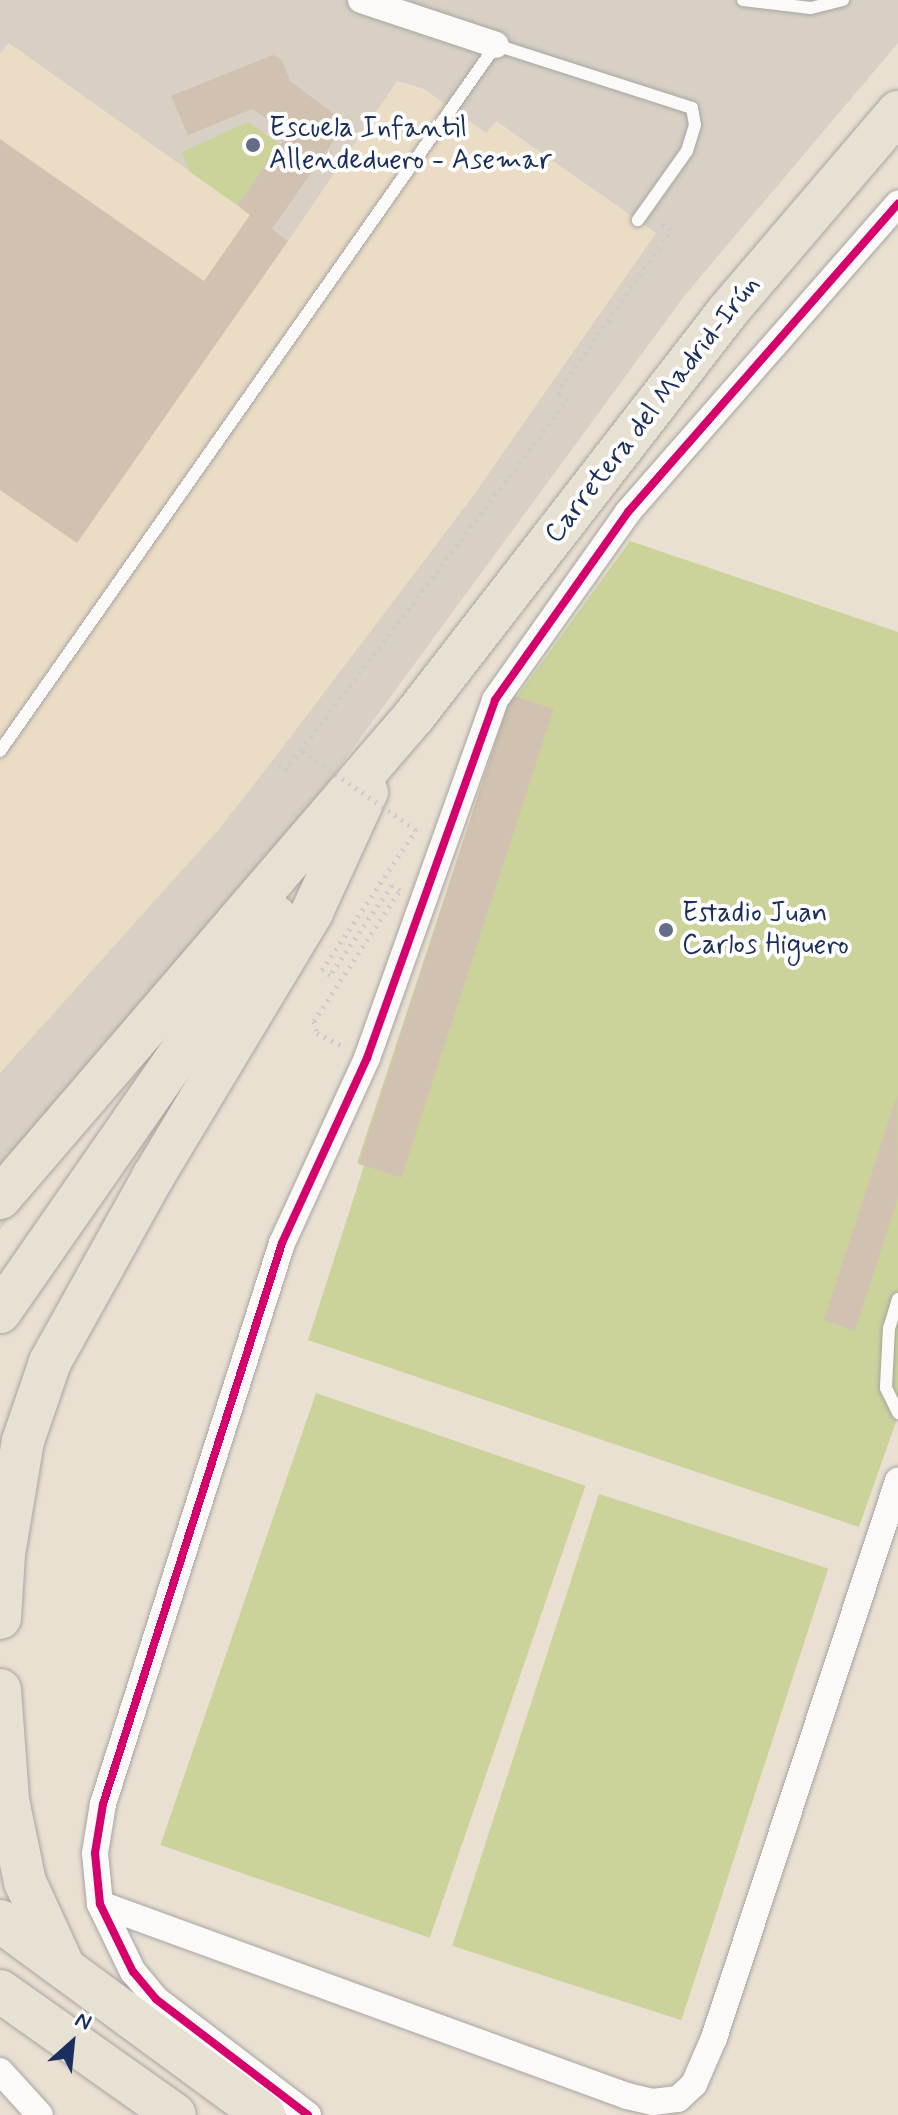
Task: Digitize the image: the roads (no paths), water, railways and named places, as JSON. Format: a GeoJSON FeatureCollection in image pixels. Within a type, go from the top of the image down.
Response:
{"type":"FeatureCollection","features":[{"type":"Feature","properties":{"kind":"highway","name":"Carretera del Madrid-Irún"},"geometry":{"type":"LineString","coordinates":[[415,715],[728,311],[898,112]]}},
{"type":"Feature","properties":{"kind":"highway"},"geometry":{"type":"LineString","coordinates":[[0,1312],[415,715]]}},
{"type":"Feature","properties":{"kind":"highway"},"geometry":{"type":"LineString","coordinates":[[0,1198],[415,715]]}},
{"type":"Feature","properties":{"kind":"highway"},"geometry":{"type":"LineString","coordinates":[[0,1618],[4,1554],[23,1441],[50,1362],[153,1177],[312,912],[376,772]]}},
{"type":"Feature","properties":{"kind":"highway"},"geometry":{"type":"LineString","coordinates":[[0,1690],[4,1811],[25,1882],[63,1966]]}},
{"type":"Feature","properties":{"kind":"highway"},"geometry":{"type":"LineString","coordinates":[[0,1921],[264,2115]]}},
{"type":"Feature","properties":{"kind":"highway"},"geometry":{"type":"LineString","coordinates":[[10,2005],[175,2115]]}},
{"type":"Feature","properties":{"kind":"street"},"geometry":{"type":"LineString","coordinates":[[361,0],[496,45]]}},
{"type":"Feature","properties":{"kind":"street"},"geometry":{"type":"LineString","coordinates":[[308,2115],[156,1999],[114,1943],[100,1904],[95,1853],[117,1762],[282,1243],[367,1058],[495,700],[628,512],[898,204]]}},
{"type":"Feature","properties":{"kind":"street"},"geometry":{"type":"LineString","coordinates":[[100,1904],[627,2096],[653,2102],[678,2099],[694,2084],[714,2038],[898,1481]]}},
{"type":"Feature","properties":{"kind":"street"},"geometry":{"type":"LineString","coordinates":[[0,2071],[40,2115]]}},
{"type":"Feature","properties":{"kind":"lane"},"geometry":{"type":"LineString","coordinates":[[743,0],[811,8],[843,0]]}},
{"type":"Feature","properties":{"kind":"lane"},"geometry":{"type":"LineString","coordinates":[[0,751],[496,45],[692,108],[695,125],[687,151],[641,215]]}},
{"type":"Feature","properties":{"kind":"lane"},"geometry":{"type":"LineString","coordinates":[[898,1299],[889,1328],[886,1388],[898,1413]]}},
{"type":"Feature","properties":{"kind":"place","name":"Escuela Infantil Allendeduero - Asemar"},"geometry":{"type":"Point","coordinates":[253,145]}},
{"type":"Feature","properties":{"kind":"place","name":"Estadio Juan Carlos Higuero"},"geometry":{"type":"Point","coordinates":[666,930]}}]}
